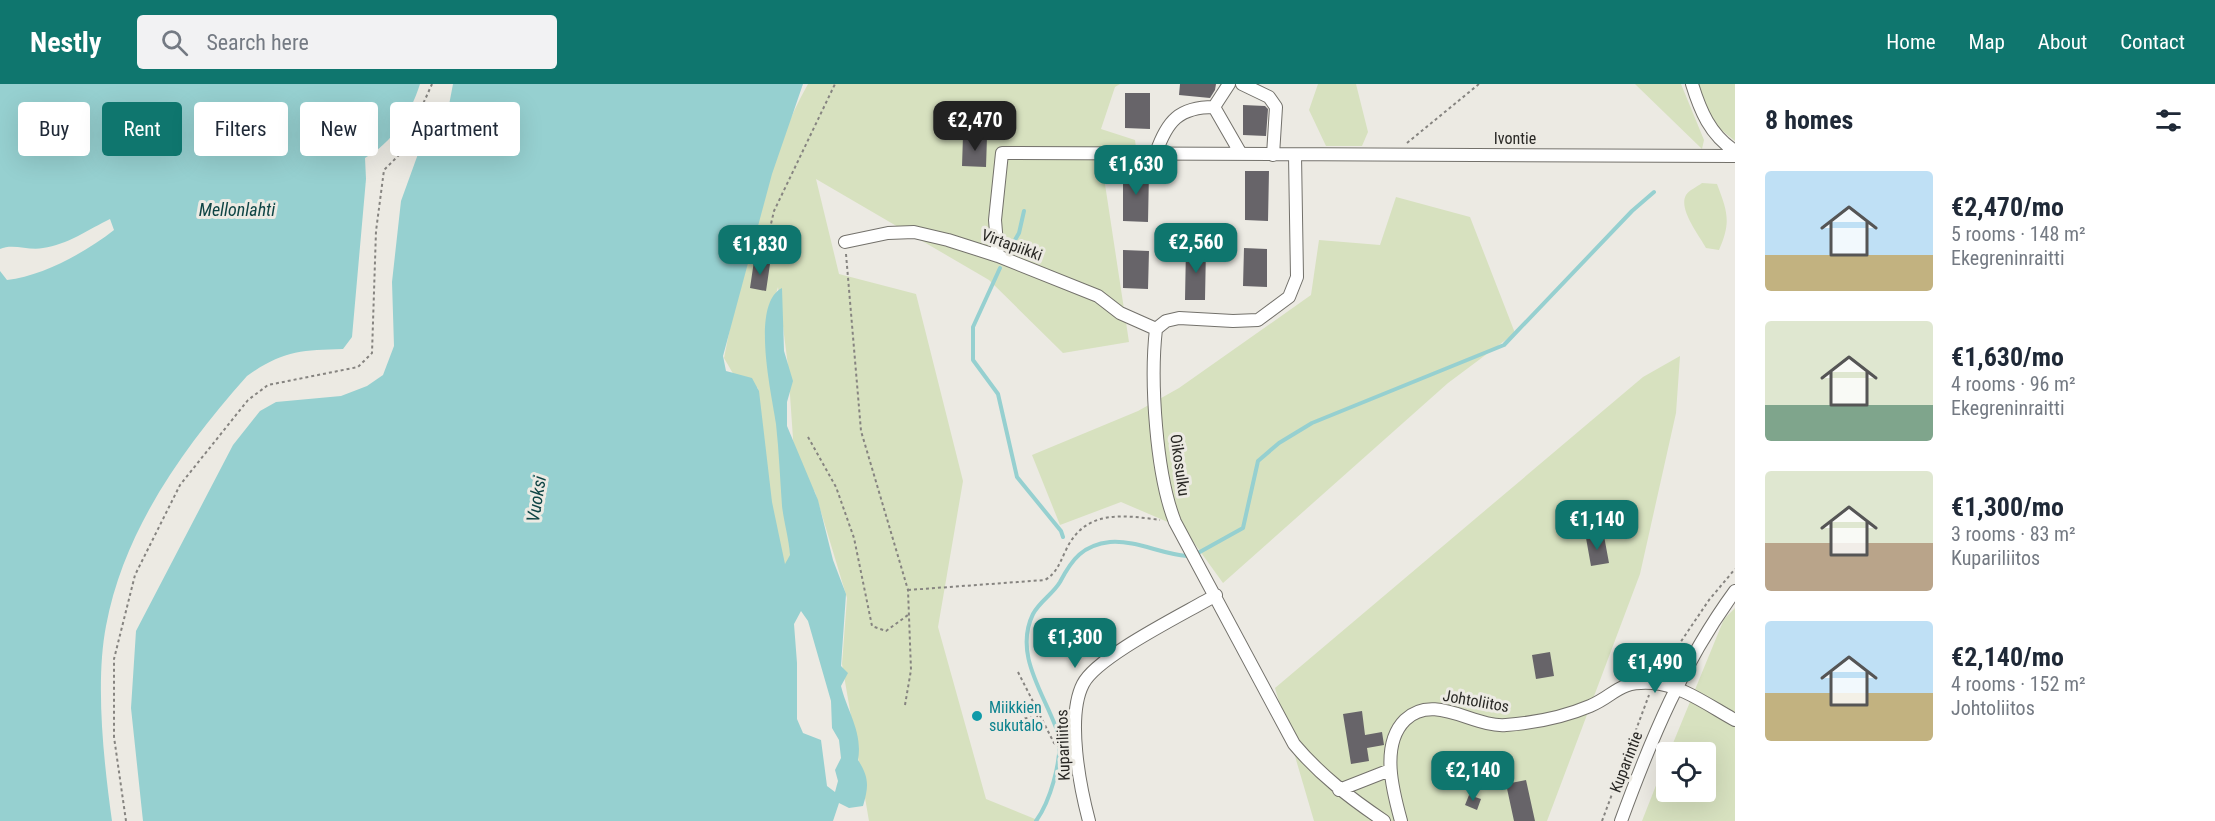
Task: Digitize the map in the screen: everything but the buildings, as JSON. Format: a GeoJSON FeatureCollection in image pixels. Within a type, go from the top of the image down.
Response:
{"type":"FeatureCollection","features":[{"type":"Feature","properties":{"kind":"street"},"geometry":{"type":"LineString","coordinates":[[1214,107],[1229,84]]}},
{"type":"Feature","properties":{"kind":"street"},"geometry":{"type":"LineString","coordinates":[[1242,84],[1269,97],[1276,107],[1273,155]]}},
{"type":"Feature","properties":{"kind":"street"},"geometry":{"type":"LineString","coordinates":[[1692,84],[1701,113],[1713,131],[1735,151]]}},
{"type":"Feature","properties":{"kind":"street"},"geometry":{"type":"LineString","coordinates":[[1156,153],[1164,129],[1181,114],[1194,107],[1214,107]]}},
{"type":"Feature","properties":{"kind":"street"},"geometry":{"type":"LineString","coordinates":[[1214,107],[1241,154]]}},
{"type":"Feature","properties":{"kind":"street","name":"Ivontie"},"geometry":{"type":"LineString","coordinates":[[998,256],[995,220],[1002,153],[1735,156]]}},
{"type":"Feature","properties":{"kind":"street"},"geometry":{"type":"LineString","coordinates":[[1156,329],[1166,321],[1179,318],[1258,320],[1289,297],[1297,277],[1295,155]]}},
{"type":"Feature","properties":{"kind":"street","name":"Virtapiikki"},"geometry":{"type":"LineString","coordinates":[[845,242],[888,233],[914,232],[948,240],[998,256],[1098,296],[1120,313],[1156,329]]}},
{"type":"Feature","properties":{"kind":"street","name":"Oikosulku"},"geometry":{"type":"LineString","coordinates":[[1156,329],[1154,398],[1164,490],[1175,522],[1294,744],[1314,768],[1339,790],[1384,821]]}},
{"type":"Feature","properties":{"kind":"street","name":"Kuparintie"},"geometry":{"type":"LineString","coordinates":[[1621,821],[1650,742],[1674,688],[1707,629],[1735,591]]}},
{"type":"Feature","properties":{"kind":"street","name":"Kupariliitos"},"geometry":{"type":"LineString","coordinates":[[1089,821],[1082,788],[1076,730],[1077,704],[1083,684],[1107,660],[1216,595]]}},
{"type":"Feature","properties":{"kind":"street","name":"Johtoliitos"},"geometry":{"type":"LineString","coordinates":[[1401,821],[1390,770],[1394,741],[1405,720],[1420,713],[1438,709],[1503,726],[1547,719],[1591,706],[1621,686],[1653,683],[1674,688],[1735,720]]}},
{"type":"Feature","properties":{"kind":"street"},"geometry":{"type":"LineString","coordinates":[[1339,790],[1390,770]]}},
{"type":"Feature","properties":{"kind":"path"},"geometry":{"type":"LineString","coordinates":[[126,821],[114,737],[114,659],[135,575],[180,485],[248,400],[268,385],[358,367],[372,353],[376,231],[384,170],[401,153],[432,84]]}},
{"type":"Feature","properties":{"kind":"path"},"geometry":{"type":"LineString","coordinates":[[767,241],[774,211],[835,84]]}},
{"type":"Feature","properties":{"kind":"path"},"geometry":{"type":"LineString","coordinates":[[1394,154],[1479,84]]}},
{"type":"Feature","properties":{"kind":"path"},"geometry":{"type":"LineString","coordinates":[[845,242],[861,431],[908,590],[911,670],[905,705]]}},
{"type":"Feature","properties":{"kind":"path"},"geometry":{"type":"LineString","coordinates":[[808,437],[836,487],[854,538],[872,627],[886,631],[908,615]]}},
{"type":"Feature","properties":{"kind":"path"},"geometry":{"type":"LineString","coordinates":[[908,590],[1045,580],[1053,575],[1071,539],[1090,523],[1112,515],[1175,522]]}},
{"type":"Feature","properties":{"kind":"path"},"geometry":{"type":"LineString","coordinates":[[1018,672],[1038,716],[1057,747],[1062,749]]}},
{"type":"Feature","properties":{"kind":"path"},"geometry":{"type":"LineString","coordinates":[[989,725],[1038,716]]}},
{"type":"Feature","properties":{"kind":"green space"},"geometry":{"type":"Polygon","coordinates":[[[808,84],[1120,84],[1115,87],[1101,129],[1135,140],[1138,163],[1103,171],[1129,342],[1063,353],[989,280],[816,179],[839,274],[916,294],[963,481],[938,627],[986,799],[1040,821],[869,821],[842,664],[847,598],[815,492],[804,478],[794,453],[788,366],[778,287],[772,307],[797,572],[788,578],[773,531],[758,388],[735,377],[724,358],[747,253],[766,183],[792,116],[808,84]]]}},
{"type":"Feature","properties":{"kind":"green space"},"geometry":{"type":"Polygon","coordinates":[[[1318,84],[1356,84],[1368,132],[1362,146],[1326,146],[1309,110],[1318,84]]]}},
{"type":"Feature","properties":{"kind":"green space"},"geometry":{"type":"Polygon","coordinates":[[[1635,84],[1681,84],[1704,140],[1702,149],[1635,84]]]}},
{"type":"Feature","properties":{"kind":"green space"},"geometry":{"type":"Polygon","coordinates":[[[1697,84],[1735,84],[1735,141],[1709,120],[1697,84]]]}},
{"type":"Feature","properties":{"kind":"green space"},"geometry":{"type":"Polygon","coordinates":[[[1702,183],[1717,184],[1726,210],[1727,224],[1719,250],[1706,248],[1690,222],[1685,207],[1686,195],[1702,183]]]}},
{"type":"Feature","properties":{"kind":"green space"},"geometry":{"type":"Polygon","coordinates":[[[1396,197],[1470,217],[1515,333],[1448,383],[1223,583],[1184,529],[1121,502],[1060,525],[1032,455],[1138,411],[1179,388],[1311,295],[1319,240],[1380,245],[1396,197]]]}},
{"type":"Feature","properties":{"kind":"green space"},"geometry":{"type":"Polygon","coordinates":[[[1680,356],[1676,413],[1640,574],[1547,821],[1314,821],[1275,688],[1643,377],[1680,356]]]}},
{"type":"Feature","properties":{"kind":"green space"},"geometry":{"type":"Polygon","coordinates":[[[1735,608],[1735,821],[1642,821],[1656,785],[1656,802],[1716,802],[1716,742],[1674,742],[1724,619],[1735,608]]]}},
{"type":"Feature","properties":{"kind":"water","name":"Mellonlahti"},"geometry":{"type":"Polygon","coordinates":[[[0,84],[420,84],[413,102],[390,102],[390,138],[378,149],[378,102],[300,102],[300,156],[368,156],[365,158],[366,179],[352,337],[343,349],[303,351],[292,354],[271,361],[247,376],[223,403],[179,461],[142,524],[115,591],[103,648],[101,698],[112,821],[0,821],[0,271],[7,280],[35,274],[91,247],[114,230],[110,219],[52,246],[38,249],[5,247],[0,249],[0,84]]]}},
{"type":"Feature","properties":{"kind":"water","name":"Vuoksi"},"geometry":{"type":"Polygon","coordinates":[[[453,84],[803,84],[772,174],[723,356],[726,371],[752,378],[759,391],[772,502],[785,564],[790,555],[789,543],[782,506],[777,434],[768,372],[765,330],[772,297],[782,288],[784,351],[793,381],[787,402],[787,426],[818,500],[833,560],[846,594],[841,666],[848,673],[841,686],[856,731],[858,760],[866,777],[867,787],[863,806],[849,808],[839,803],[833,821],[143,821],[131,708],[136,631],[233,445],[260,411],[276,402],[341,396],[367,386],[383,375],[394,346],[392,282],[401,201],[417,156],[520,156],[520,102],[450,102],[453,84]],[[801,611],[794,624],[797,719],[803,733],[821,740],[827,786],[835,792],[838,781],[835,770],[841,758],[839,740],[832,728],[831,701],[808,621],[801,611]]]}},
{"type":"Feature","properties":{"kind":"waterway"},"geometry":{"type":"LineString","coordinates":[[1198,553],[1243,528],[1258,461],[1279,443],[1312,423],[1504,345],[1632,211],[1654,192]]}},
{"type":"Feature","properties":{"kind":"waterway"},"geometry":{"type":"LineString","coordinates":[[1008,252],[1019,233],[1024,211]]}},
{"type":"Feature","properties":{"kind":"waterway"},"geometry":{"type":"LineString","coordinates":[[1000,268],[973,327],[973,360],[998,394],[1017,477],[1061,531],[1063,537]]}},
{"type":"Feature","properties":{"kind":"waterway"},"geometry":{"type":"LineString","coordinates":[[1036,821],[1054,781],[1060,739],[1029,662],[1028,630],[1033,614],[1057,586],[1079,554],[1092,546],[1120,542],[1187,556]]}},
{"type":"Feature","properties":{"kind":"place","name":"Miikkien sukutalo"},"geometry":{"type":"Point","coordinates":[977,716]}}]}
